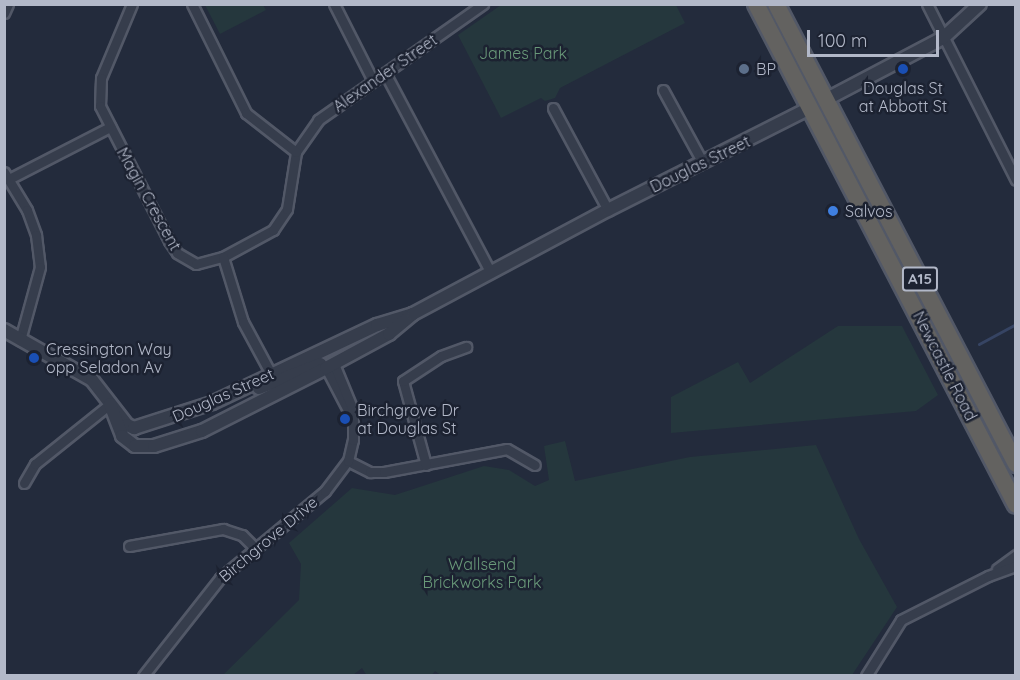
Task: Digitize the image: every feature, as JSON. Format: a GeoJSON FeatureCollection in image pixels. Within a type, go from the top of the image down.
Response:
{"type":"FeatureCollection","features":[{"type":"Feature","properties":{"kind":"highway","name":"Newcastle Road"},"geometry":{"type":"LineString","coordinates":[[756,4],[818,104],[1016,464]]}},
{"type":"Feature","properties":{"kind":"highway","name":"Newcastle Road"},"geometry":{"type":"LineString","coordinates":[[776,4],[818,104],[1016,505]]}},
{"type":"Feature","properties":{"kind":"street"},"geometry":{"type":"LineString","coordinates":[[4,13],[8,4]]}},
{"type":"Feature","properties":{"kind":"street","name":"Magin Crescent"},"geometry":{"type":"LineString","coordinates":[[132,4],[98,90],[110,128],[177,253],[196,264],[224,256],[273,230],[287,209],[296,152]]}},
{"type":"Feature","properties":{"kind":"street"},"geometry":{"type":"LineString","coordinates":[[192,4],[246,113],[296,152]]}},
{"type":"Feature","properties":{"kind":"street"},"geometry":{"type":"LineString","coordinates":[[334,4],[373,81]]}},
{"type":"Feature","properties":{"kind":"street"},"geometry":{"type":"LineString","coordinates":[[927,4],[1016,180]]}},
{"type":"Feature","properties":{"kind":"street","name":"Douglas Street"},"geometry":{"type":"LineString","coordinates":[[110,404],[125,440],[135,446],[154,446],[220,423],[389,333],[413,314],[608,210],[943,38],[980,4]]}},
{"type":"Feature","properties":{"kind":"street","name":"Alexander Street"},"geometry":{"type":"LineString","coordinates":[[296,152],[318,120],[478,6]]}},
{"type":"Feature","properties":{"kind":"street"},"geometry":{"type":"LineString","coordinates":[[385,73],[491,273]]}},
{"type":"Feature","properties":{"kind":"street"},"geometry":{"type":"LineString","coordinates":[[663,90],[703,163]]}},
{"type":"Feature","properties":{"kind":"street"},"geometry":{"type":"LineString","coordinates":[[552,108],[608,210]]}},
{"type":"Feature","properties":{"kind":"street"},"geometry":{"type":"LineString","coordinates":[[20,340],[40,267],[36,235],[7,176],[110,128]]}},
{"type":"Feature","properties":{"kind":"street"},"geometry":{"type":"LineString","coordinates":[[224,256],[243,322],[271,374]]}},
{"type":"Feature","properties":{"kind":"street","name":"Douglas Street"},"geometry":{"type":"LineString","coordinates":[[110,404],[128,426],[134,428],[212,404],[378,324],[413,314]]}},
{"type":"Feature","properties":{"kind":"street"},"geometry":{"type":"LineString","coordinates":[[212,404],[329,365],[378,324]]}},
{"type":"Feature","properties":{"kind":"street"},"geometry":{"type":"LineString","coordinates":[[4,330],[92,380],[110,404],[35,464],[24,483]]}},
{"type":"Feature","properties":{"kind":"street"},"geometry":{"type":"LineString","coordinates":[[426,465],[403,381],[441,356],[466,347]]}},
{"type":"Feature","properties":{"kind":"street","name":"Birchgrove Drive"},"geometry":{"type":"LineString","coordinates":[[143,675],[220,578],[325,491],[348,461],[353,425],[329,365]]}},
{"type":"Feature","properties":{"kind":"street"},"geometry":{"type":"LineString","coordinates":[[348,461],[370,472],[384,472],[507,449],[536,465]]}},
{"type":"Feature","properties":{"kind":"street"},"geometry":{"type":"LineString","coordinates":[[129,546],[223,529],[242,536],[255,548]]}},
{"type":"Feature","properties":{"kind":"street"},"geometry":{"type":"LineString","coordinates":[[988,576],[1016,555]]}},
{"type":"Feature","properties":{"kind":"street"},"geometry":{"type":"LineString","coordinates":[[866,675],[901,620],[988,576],[1016,566]]}},
{"type":"Feature","properties":{"kind":"green space"},"geometry":{"type":"Polygon","coordinates":[[[205,5],[263,5],[266,10],[220,34],[205,5]]]}},
{"type":"Feature","properties":{"kind":"green space","name":"James Park"},"geometry":{"type":"Polygon","coordinates":[[[501,5],[676,5],[685,23],[560,88],[555,98],[545,101],[541,98],[501,118],[458,35],[501,5]]]}},
{"type":"Feature","properties":{"kind":"green space"},"geometry":{"type":"Polygon","coordinates":[[[838,326],[902,326],[938,395],[916,411],[671,433],[671,397],[738,362],[750,383],[838,326]]]}},
{"type":"Feature","properties":{"kind":"green space","name":"Wallsend Brickworks Park"},"geometry":{"type":"Polygon","coordinates":[[[565,441],[575,481],[690,457],[816,445],[859,539],[897,607],[852,675],[442,676],[435,671],[432,675],[367,676],[362,668],[353,675],[223,675],[299,600],[301,564],[289,543],[352,488],[395,495],[484,466],[509,470],[535,486],[549,480],[544,446],[565,441]]]}},
{"type":"Feature","properties":{"kind":"waterway"},"geometry":{"type":"LineString","coordinates":[[979,344],[1016,324]]}},
{"type":"Feature","properties":{"kind":"place","name":"BP"},"geometry":{"type":"Point","coordinates":[744,69]}},
{"type":"Feature","properties":{"kind":"place","name":"Douglas St at Abbott St"},"geometry":{"type":"Point","coordinates":[903,69]}},
{"type":"Feature","properties":{"kind":"place","name":"Salvos"},"geometry":{"type":"Point","coordinates":[833,211]}},
{"type":"Feature","properties":{"kind":"place","name":"Cressington Way opp Seladon Av"},"geometry":{"type":"Point","coordinates":[34,358]}},
{"type":"Feature","properties":{"kind":"place","name":"Birchgrove Dr at Douglas St"},"geometry":{"type":"Point","coordinates":[345,419]}}]}
